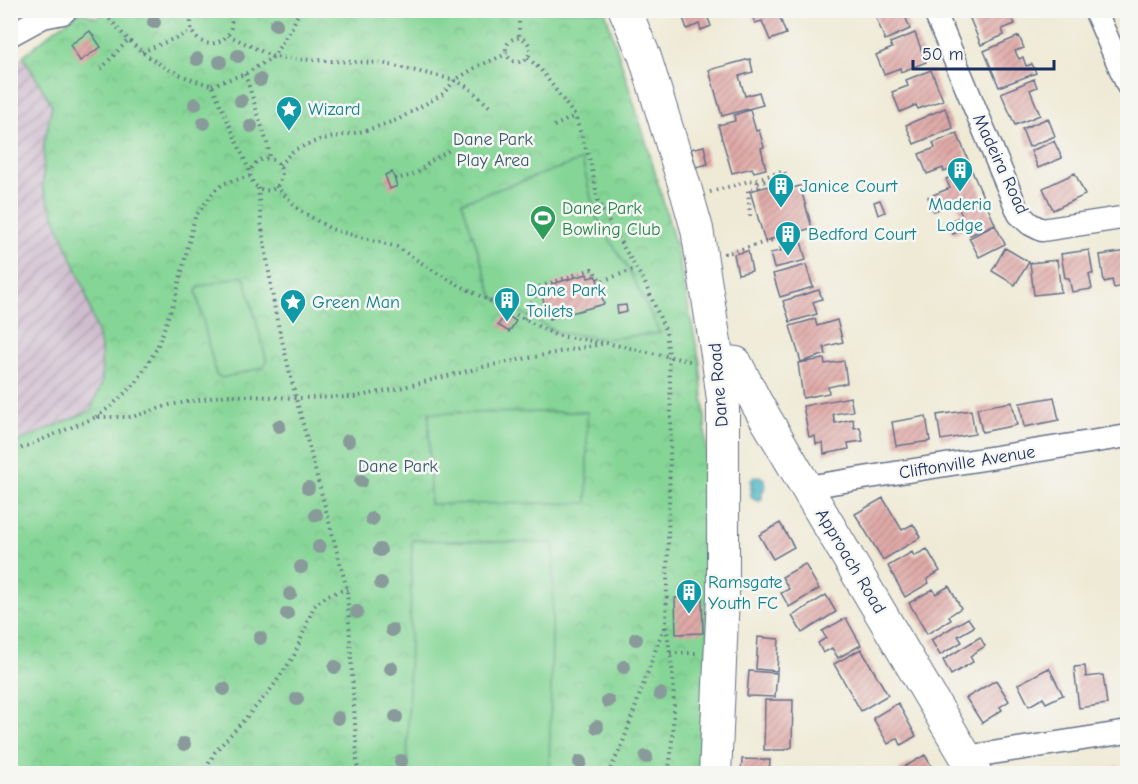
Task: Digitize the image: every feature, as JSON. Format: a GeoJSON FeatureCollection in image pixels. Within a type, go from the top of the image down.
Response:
{"type":"FeatureCollection","features":[{"type":"Feature","properties":{"kind":"street"},"geometry":{"type":"LineString","coordinates":[[10,34],[46,14],[63,13],[66,10]]}},
{"type":"Feature","properties":{"kind":"street","name":"Dane Road"},"geometry":{"type":"LineString","coordinates":[[625,10],[645,57],[691,208],[701,251],[723,400],[723,596],[714,774]]}},
{"type":"Feature","properties":{"kind":"street","name":"Madeira Road"},"geometry":{"type":"LineString","coordinates":[[934,10],[1019,214],[1030,224],[1042,230],[1128,217]]}},
{"type":"Feature","properties":{"kind":"street"},"geometry":{"type":"LineString","coordinates":[[1095,10],[1128,86]]}},
{"type":"Feature","properties":{"kind":"street","name":"Approach Road"},"geometry":{"type":"LineString","coordinates":[[718,361],[736,363],[757,404],[971,765]]}},
{"type":"Feature","properties":{"kind":"street","name":"Cliftonville Avenue"},"geometry":{"type":"LineString","coordinates":[[807,487],[1128,436]]}},
{"type":"Feature","properties":{"kind":"street"},"geometry":{"type":"LineString","coordinates":[[971,765],[1128,732]]}},
{"type":"Feature","properties":{"kind":"path"},"geometry":{"type":"LineString","coordinates":[[102,10],[142,52],[173,71],[212,86],[245,74],[273,57],[300,10]]}},
{"type":"Feature","properties":{"kind":"path"},"geometry":{"type":"LineString","coordinates":[[195,10],[191,17],[192,31],[206,43],[218,43],[228,35],[232,21],[227,10]]}},
{"type":"Feature","properties":{"kind":"path"},"geometry":{"type":"LineString","coordinates":[[519,10],[519,38]]}},
{"type":"Feature","properties":{"kind":"path"},"geometry":{"type":"LineString","coordinates":[[142,52],[192,31]]}},
{"type":"Feature","properties":{"kind":"path"},"geometry":{"type":"LineString","coordinates":[[228,35],[273,57],[381,63],[455,80],[469,87],[490,107]]}},
{"type":"Feature","properties":{"kind":"path"},"geometry":{"type":"LineString","coordinates":[[515,38],[525,40],[529,44],[530,51],[525,60],[516,62],[507,54],[509,43],[515,38]]}},
{"type":"Feature","properties":{"kind":"path"},"geometry":{"type":"LineString","coordinates":[[101,69],[129,39]]}},
{"type":"Feature","properties":{"kind":"path"},"geometry":{"type":"LineString","coordinates":[[279,165],[294,150],[319,140],[364,131],[397,120],[443,94],[455,80],[478,66],[507,54]]}},
{"type":"Feature","properties":{"kind":"path"},"geometry":{"type":"LineString","coordinates":[[528,58],[541,70],[575,116],[591,165],[598,201],[645,284],[666,332],[671,416],[666,625],[673,674],[674,710],[668,774]]}},
{"type":"Feature","properties":{"kind":"path"},"geometry":{"type":"LineString","coordinates":[[245,74],[270,159]]}},
{"type":"Feature","properties":{"kind":"path"},"geometry":{"type":"LineString","coordinates":[[10,453],[96,417],[111,407],[136,383],[158,348],[176,296],[195,217],[215,190],[225,183],[250,174],[255,162],[260,159],[270,159],[279,165],[281,178],[276,186],[268,190],[258,188],[251,181],[250,174],[212,86]]}},
{"type":"Feature","properties":{"kind":"path"},"geometry":{"type":"LineString","coordinates":[[554,126],[575,116]]}},
{"type":"Feature","properties":{"kind":"path"},"geometry":{"type":"LineString","coordinates":[[395,179],[418,172],[431,160],[450,150]]}},
{"type":"Feature","properties":{"kind":"path"},"geometry":{"type":"LineString","coordinates":[[707,193],[772,179],[786,175],[785,171],[757,181]]}},
{"type":"Feature","properties":{"kind":"path"},"geometry":{"type":"LineString","coordinates":[[772,179],[777,192]]}},
{"type":"Feature","properties":{"kind":"path"},"geometry":{"type":"LineString","coordinates":[[750,216],[748,190],[759,188],[757,181]]}},
{"type":"Feature","properties":{"kind":"path"},"geometry":{"type":"LineString","coordinates":[[276,186],[299,210],[331,229],[397,247],[440,275],[555,335],[669,356]]}},
{"type":"Feature","properties":{"kind":"path"},"geometry":{"type":"LineString","coordinates":[[258,188],[276,316],[347,589],[358,774]]}},
{"type":"Feature","properties":{"kind":"path"},"geometry":{"type":"LineString","coordinates":[[731,252],[788,235]]}},
{"type":"Feature","properties":{"kind":"path"},"geometry":{"type":"LineString","coordinates":[[524,319],[539,287],[592,269],[601,281],[637,269]]}},
{"type":"Feature","properties":{"kind":"path"},"geometry":{"type":"LineString","coordinates":[[96,417],[132,417],[170,405],[227,395],[296,398],[354,397],[487,366],[606,343]]}},
{"type":"Feature","properties":{"kind":"path"},"geometry":{"type":"LineString","coordinates":[[203,774],[215,752],[269,692],[294,657],[314,606],[328,595],[347,589]]}},
{"type":"Feature","properties":{"kind":"path"},"geometry":{"type":"LineString","coordinates":[[608,774],[622,745],[666,625]]}},
{"type":"Feature","properties":{"kind":"shaded area"},"geometry":{"type":"Polygon","coordinates":[[[23,56],[52,105],[44,144],[43,189],[83,285],[101,347],[102,383],[90,411],[11,445],[10,65],[23,56]]]}},
{"type":"Feature","properties":{"kind":"green space","name":"Dane Park"},"geometry":{"type":"Polygon","coordinates":[[[106,10],[605,11],[676,247],[700,363],[705,419],[709,545],[708,653],[699,773],[11,773],[13,732],[10,697],[10,445],[90,411],[102,383],[101,347],[83,285],[43,189],[44,144],[52,105],[23,56],[81,12],[97,18],[106,10]]]}},
{"type":"Feature","properties":{"kind":"green space","name":"Dane Park Bowling Club"},"geometry":{"type":"Polygon","coordinates":[[[582,160],[598,221],[630,272],[660,333],[606,339],[557,332],[493,297],[462,202],[582,160]]]}},
{"type":"Feature","properties":{"kind":"green space"},"geometry":{"type":"Polygon","coordinates":[[[241,276],[245,279],[267,362],[264,367],[222,378],[216,375],[196,291],[199,287],[241,276]]]}},
{"type":"Feature","properties":{"kind":"green space"},"geometry":{"type":"Polygon","coordinates":[[[587,412],[587,503],[430,504],[429,413],[587,412]]]}},
{"type":"Feature","properties":{"kind":"green space"},"geometry":{"type":"Polygon","coordinates":[[[412,540],[554,543],[549,773],[407,773],[412,540]]]}},
{"type":"Feature","properties":{"kind":"water"},"geometry":{"type":"Polygon","coordinates":[[[759,476],[764,479],[766,486],[760,501],[751,497],[751,481],[754,477],[759,476]]]}},
{"type":"Feature","properties":{"kind":"building"},"geometry":{"type":"Polygon","coordinates":[[[680,10],[705,10],[711,26],[701,30],[699,24],[687,29],[680,10]]]}},
{"type":"Feature","properties":{"kind":"building"},"geometry":{"type":"Polygon","coordinates":[[[750,10],[780,10],[782,14],[779,15],[786,34],[770,40],[762,21],[755,23],[750,10]]]}},
{"type":"Feature","properties":{"kind":"building"},"geometry":{"type":"Polygon","coordinates":[[[873,10],[903,10],[910,29],[885,40],[873,10]]]}},
{"type":"Feature","properties":{"kind":"building"},"geometry":{"type":"Polygon","coordinates":[[[977,10],[1009,10],[1015,24],[1002,29],[1004,35],[981,45],[968,14],[977,10]]]}},
{"type":"Feature","properties":{"kind":"building"},"geometry":{"type":"Polygon","coordinates":[[[90,31],[101,47],[80,61],[70,45],[90,31]]]}},
{"type":"Feature","properties":{"kind":"building"},"geometry":{"type":"Polygon","coordinates":[[[915,33],[926,62],[901,72],[900,68],[884,74],[876,55],[892,48],[890,43],[915,33]]]}},
{"type":"Feature","properties":{"kind":"building"},"geometry":{"type":"Polygon","coordinates":[[[1019,36],[1024,48],[1015,51],[1019,59],[1023,57],[1026,66],[1032,64],[1036,73],[999,87],[984,51],[1019,36]]]}},
{"type":"Feature","properties":{"kind":"building"},"geometry":{"type":"Polygon","coordinates":[[[750,59],[753,72],[739,76],[745,96],[759,92],[763,105],[722,116],[709,70],[750,59]]]}},
{"type":"Feature","properties":{"kind":"building"},"geometry":{"type":"Polygon","coordinates":[[[931,70],[943,100],[918,109],[916,105],[900,112],[892,92],[908,86],[906,80],[931,70]]]}},
{"type":"Feature","properties":{"kind":"building"},"geometry":{"type":"Polygon","coordinates":[[[1034,79],[1037,87],[1030,90],[1040,115],[1015,125],[1001,93],[1034,79]]]}},
{"type":"Feature","properties":{"kind":"building"},"geometry":{"type":"Polygon","coordinates":[[[945,108],[953,128],[914,144],[906,125],[945,108]]]}},
{"type":"Feature","properties":{"kind":"building"},"geometry":{"type":"Polygon","coordinates":[[[750,110],[756,131],[759,130],[764,147],[761,148],[766,169],[754,172],[752,168],[732,173],[718,125],[735,121],[734,115],[750,110]]]}},
{"type":"Feature","properties":{"kind":"building"},"geometry":{"type":"Polygon","coordinates":[[[1048,118],[1055,136],[1029,147],[1022,129],[1048,118]]]}},
{"type":"Feature","properties":{"kind":"building"},"geometry":{"type":"Polygon","coordinates":[[[957,133],[969,162],[944,172],[943,168],[927,174],[919,154],[935,148],[933,143],[957,133]]]}},
{"type":"Feature","properties":{"kind":"building"},"geometry":{"type":"Polygon","coordinates":[[[1054,141],[1062,158],[1038,168],[1031,151],[1054,141]]]}},
{"type":"Feature","properties":{"kind":"building"},"geometry":{"type":"Polygon","coordinates":[[[704,146],[708,164],[696,167],[691,149],[704,146]]]}},
{"type":"Feature","properties":{"kind":"building"},"geometry":{"type":"Polygon","coordinates":[[[971,169],[995,224],[970,235],[967,228],[953,234],[947,222],[962,216],[956,202],[934,211],[928,197],[950,188],[946,179],[971,169]]]}},
{"type":"Feature","properties":{"kind":"building"},"geometry":{"type":"Polygon","coordinates":[[[392,172],[397,186],[390,189],[385,175],[392,172]]]}},
{"type":"Feature","properties":{"kind":"building"},"geometry":{"type":"Polygon","coordinates":[[[1075,173],[1085,195],[1053,210],[1043,188],[1075,173]]]}},
{"type":"Feature","properties":{"kind":"building","name":"Janice Court"},"geometry":{"type":"Polygon","coordinates":[[[773,185],[775,193],[800,186],[812,228],[765,241],[750,191],[773,185]]]}},
{"type":"Feature","properties":{"kind":"building"},"geometry":{"type":"Polygon","coordinates":[[[880,200],[885,212],[878,215],[874,202],[880,200]]]}},
{"type":"Feature","properties":{"kind":"building"},"geometry":{"type":"Polygon","coordinates":[[[995,225],[1005,244],[979,257],[969,238],[995,225]]]}},
{"type":"Feature","properties":{"kind":"building","name":"Bedford Court"},"geometry":{"type":"Polygon","coordinates":[[[801,241],[806,260],[774,268],[770,253],[781,251],[780,247],[801,241]]]}},
{"type":"Feature","properties":{"kind":"building"},"geometry":{"type":"Polygon","coordinates":[[[1005,248],[1029,262],[1015,285],[992,271],[1005,248]]]}},
{"type":"Feature","properties":{"kind":"building"},"geometry":{"type":"Polygon","coordinates":[[[1089,250],[1093,274],[1089,274],[1092,289],[1072,292],[1069,278],[1065,278],[1061,254],[1089,250]]]}},
{"type":"Feature","properties":{"kind":"building"},"geometry":{"type":"Polygon","coordinates":[[[748,251],[752,271],[738,274],[734,254],[748,251]]]}},
{"type":"Feature","properties":{"kind":"building"},"geometry":{"type":"Polygon","coordinates":[[[1128,251],[1128,278],[1124,278],[1125,286],[1114,288],[1112,280],[1104,282],[1100,255],[1128,251]]]}},
{"type":"Feature","properties":{"kind":"building"},"geometry":{"type":"Polygon","coordinates":[[[1057,260],[1061,292],[1034,295],[1030,263],[1057,260]]]}},
{"type":"Feature","properties":{"kind":"building"},"geometry":{"type":"Polygon","coordinates":[[[806,265],[813,287],[780,297],[773,274],[806,265]]]}},
{"type":"Feature","properties":{"kind":"building"},"geometry":{"type":"Polygon","coordinates":[[[587,274],[588,278],[596,276],[604,304],[549,319],[541,292],[553,289],[552,284],[587,274]]]}},
{"type":"Feature","properties":{"kind":"building"},"geometry":{"type":"Polygon","coordinates":[[[819,290],[822,299],[813,302],[817,314],[790,322],[783,301],[819,290]]]}},
{"type":"Feature","properties":{"kind":"building"},"geometry":{"type":"Polygon","coordinates":[[[626,305],[627,312],[618,314],[617,306],[626,305]]]}},
{"type":"Feature","properties":{"kind":"building","name":"Dane Park Toilets"},"geometry":{"type":"Polygon","coordinates":[[[505,314],[516,321],[509,332],[498,325],[505,314]]]}},
{"type":"Feature","properties":{"kind":"building"},"geometry":{"type":"Polygon","coordinates":[[[815,319],[817,326],[837,320],[843,342],[824,347],[826,354],[801,362],[790,326],[815,319]]]}},
{"type":"Feature","properties":{"kind":"building"},"geometry":{"type":"Polygon","coordinates":[[[824,359],[825,364],[844,361],[847,383],[828,387],[829,393],[803,398],[798,363],[824,359]]]}},
{"type":"Feature","properties":{"kind":"building"},"geometry":{"type":"Polygon","coordinates":[[[850,397],[853,411],[833,414],[835,423],[853,419],[854,428],[860,427],[863,441],[848,443],[849,449],[824,454],[823,443],[816,444],[815,436],[809,437],[803,406],[850,397]]]}},
{"type":"Feature","properties":{"kind":"building"},"geometry":{"type":"Polygon","coordinates":[[[1054,397],[1059,420],[1024,427],[1020,403],[1054,397]]]}},
{"type":"Feature","properties":{"kind":"building"},"geometry":{"type":"Polygon","coordinates":[[[1012,402],[1017,425],[982,432],[977,408],[1012,402]]]}},
{"type":"Feature","properties":{"kind":"building"},"geometry":{"type":"Polygon","coordinates":[[[971,410],[975,434],[941,440],[937,415],[971,410]]]}},
{"type":"Feature","properties":{"kind":"building"},"geometry":{"type":"Polygon","coordinates":[[[926,416],[930,441],[896,446],[892,422],[926,416]]]}},
{"type":"Feature","properties":{"kind":"building"},"geometry":{"type":"Polygon","coordinates":[[[883,498],[902,530],[913,524],[921,537],[883,560],[855,514],[883,498]]]}},
{"type":"Feature","properties":{"kind":"building"},"geometry":{"type":"Polygon","coordinates":[[[780,523],[794,547],[773,559],[759,535],[780,523]]]}},
{"type":"Feature","properties":{"kind":"building"},"geometry":{"type":"Polygon","coordinates":[[[927,549],[940,571],[927,579],[929,583],[905,597],[888,566],[912,552],[914,556],[927,549]]]}},
{"type":"Feature","properties":{"kind":"building"},"geometry":{"type":"Polygon","coordinates":[[[805,564],[819,589],[789,607],[781,593],[789,589],[782,577],[805,564]]]}},
{"type":"Feature","properties":{"kind":"building"},"geometry":{"type":"Polygon","coordinates":[[[949,586],[961,608],[949,616],[951,620],[927,634],[909,603],[933,589],[936,594],[949,586]]]}},
{"type":"Feature","properties":{"kind":"building"},"geometry":{"type":"Polygon","coordinates":[[[826,595],[836,612],[802,633],[792,616],[826,595]]]}},
{"type":"Feature","properties":{"kind":"building","name":"Ramsgate Youth FC"},"geometry":{"type":"Polygon","coordinates":[[[702,597],[703,633],[676,634],[675,598],[702,597]]]}},
{"type":"Feature","properties":{"kind":"building"},"geometry":{"type":"Polygon","coordinates":[[[846,618],[861,645],[838,658],[832,648],[823,653],[818,643],[826,638],[822,631],[846,618]]]}},
{"type":"Feature","properties":{"kind":"building"},"geometry":{"type":"Polygon","coordinates":[[[968,618],[974,627],[958,636],[962,642],[940,655],[931,640],[968,618]]]}},
{"type":"Feature","properties":{"kind":"building"},"geometry":{"type":"Polygon","coordinates":[[[758,637],[779,639],[777,671],[756,669],[758,637]]]}},
{"type":"Feature","properties":{"kind":"building"},"geometry":{"type":"Polygon","coordinates":[[[980,637],[985,646],[970,656],[973,662],[951,675],[943,660],[980,637]]]}},
{"type":"Feature","properties":{"kind":"building"},"geometry":{"type":"Polygon","coordinates":[[[861,649],[888,695],[861,711],[834,664],[861,649]]]}},
{"type":"Feature","properties":{"kind":"building"},"geometry":{"type":"Polygon","coordinates":[[[1085,666],[1086,677],[1103,675],[1107,704],[1079,708],[1074,667],[1085,666]]]}},
{"type":"Feature","properties":{"kind":"building"},"geometry":{"type":"Polygon","coordinates":[[[1049,668],[1063,695],[1046,703],[1043,698],[1029,706],[1018,684],[1049,668]]]}},
{"type":"Feature","properties":{"kind":"building"},"geometry":{"type":"Polygon","coordinates":[[[749,671],[777,673],[775,697],[747,696],[749,671]]]}},
{"type":"Feature","properties":{"kind":"building"},"geometry":{"type":"Polygon","coordinates":[[[996,680],[1009,701],[1000,707],[1002,710],[982,723],[966,698],[996,680]]]}},
{"type":"Feature","properties":{"kind":"building"},"geometry":{"type":"Polygon","coordinates":[[[765,700],[793,700],[792,747],[785,750],[764,750],[765,700]]]}},
{"type":"Feature","properties":{"kind":"building"},"geometry":{"type":"Polygon","coordinates":[[[898,703],[916,736],[901,745],[898,738],[888,744],[873,718],[898,703]]]}},
{"type":"Feature","properties":{"kind":"building"},"geometry":{"type":"Polygon","coordinates":[[[925,755],[936,774],[901,774],[899,770],[925,755]]]}},
{"type":"Feature","properties":{"kind":"building"},"geometry":{"type":"Polygon","coordinates":[[[742,759],[770,760],[769,774],[741,774],[742,759]]]}},
{"type":"Feature","properties":{"kind":"building"},"geometry":{"type":"Polygon","coordinates":[[[1119,766],[1121,774],[1104,774],[1103,769],[1119,766]]]}},
{"type":"Feature","properties":{"kind":"building"},"geometry":{"type":"Polygon","coordinates":[[[1099,770],[1099,774],[1079,774],[1079,772],[1099,770]]]}},
{"type":"Feature","properties":{"kind":"place","name":"Wizard"},"geometry":{"type":"Point","coordinates":[289,132]}},
{"type":"Feature","properties":{"kind":"place","name":"Maderia Lodge"},"geometry":{"type":"Point","coordinates":[960,193]}},
{"type":"Feature","properties":{"kind":"place","name":"Janice Court"},"geometry":{"type":"Point","coordinates":[781,209]}},
{"type":"Feature","properties":{"kind":"place","name":"Dane Park Bowling Club"},"geometry":{"type":"Point","coordinates":[543,241]}},
{"type":"Feature","properties":{"kind":"place","name":"Bedford Court"},"geometry":{"type":"Point","coordinates":[788,257]}},
{"type":"Feature","properties":{"kind":"place","name":"Dane Park Toilets"},"geometry":{"type":"Point","coordinates":[507,323]}},
{"type":"Feature","properties":{"kind":"place","name":"Green Man"},"geometry":{"type":"Point","coordinates":[293,325]}},
{"type":"Feature","properties":{"kind":"place","name":"Ramsgate Youth FC"},"geometry":{"type":"Point","coordinates":[689,615]}},
{"type":"Feature","properties":{"kind":"park label","name":"Dane Park Play Area"},"geometry":{"type":"Point","coordinates":[493,149]}}]}
